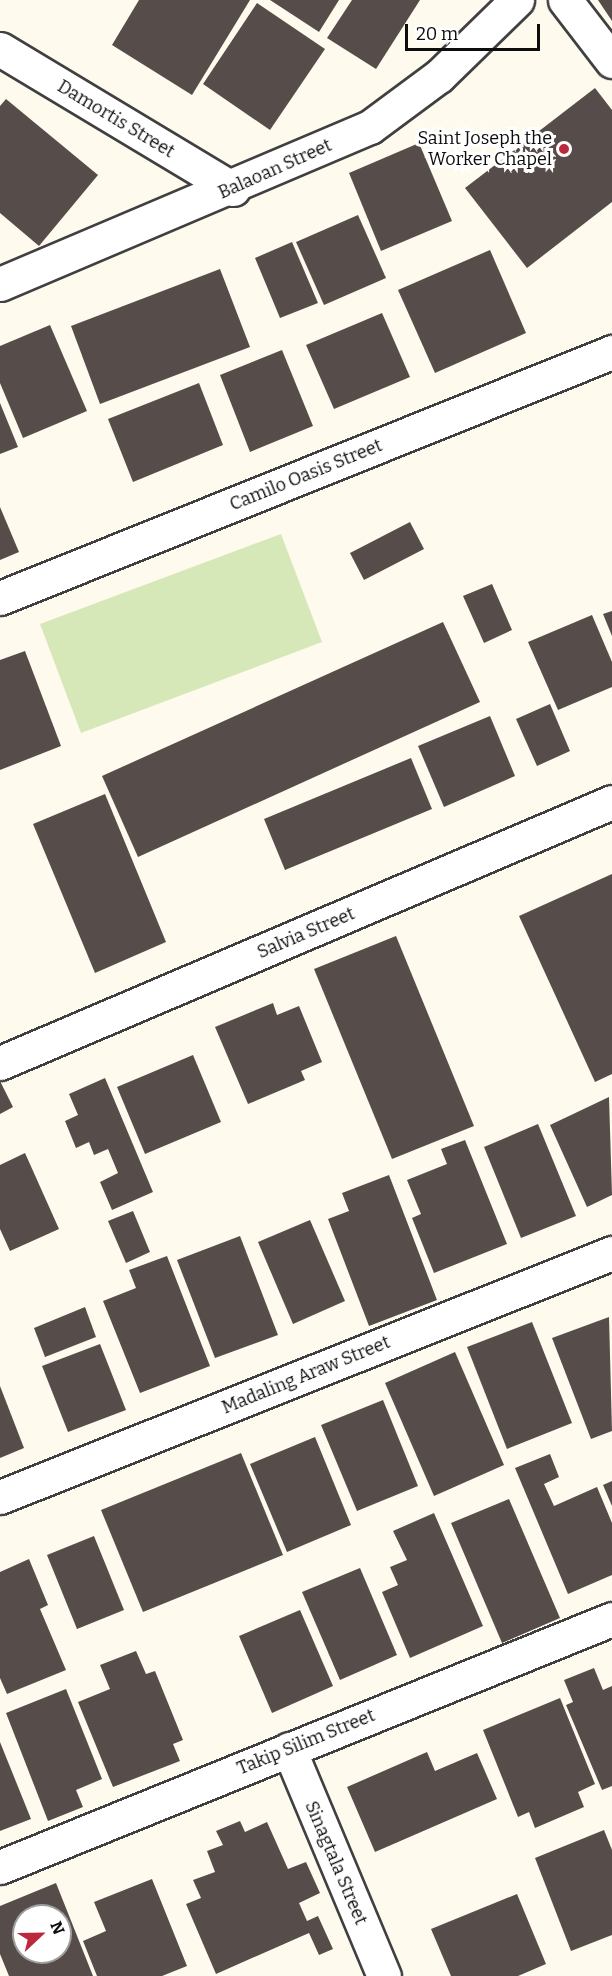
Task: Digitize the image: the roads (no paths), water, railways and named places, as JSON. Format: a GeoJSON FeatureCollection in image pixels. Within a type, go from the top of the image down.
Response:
{"type":"FeatureCollection","features":[{"type":"Feature","properties":{"kind":"street","name":"Balaoan Street"},"geometry":{"type":"LineString","coordinates":[[0,284],[233,189],[370,127],[439,76],[517,0]]}},
{"type":"Feature","properties":{"kind":"street"},"geometry":{"type":"LineString","coordinates":[[565,0],[612,61]]}},
{"type":"Feature","properties":{"kind":"street","name":"Damortis Street"},"geometry":{"type":"LineString","coordinates":[[0,49],[233,189]]}},
{"type":"Feature","properties":{"kind":"street","name":"Camilo Oasis Street"},"geometry":{"type":"LineString","coordinates":[[0,598],[612,352]]}},
{"type":"Feature","properties":{"kind":"street","name":"Salvia Street"},"geometry":{"type":"LineString","coordinates":[[0,1063],[612,802]]}},
{"type":"Feature","properties":{"kind":"street","name":"Madaling Araw Street"},"geometry":{"type":"LineString","coordinates":[[0,1497],[612,1253]]}},
{"type":"Feature","properties":{"kind":"street","name":"Takip Silim Street"},"geometry":{"type":"LineString","coordinates":[[0,1867],[612,1618]]}},
{"type":"Feature","properties":{"kind":"street","name":"Sinagtala Street"},"geometry":{"type":"LineString","coordinates":[[289,1749],[384,1976]]}},
{"type":"Feature","properties":{"kind":"place","name":"Saint Joseph the Worker Chapel"},"geometry":{"type":"Point","coordinates":[564,149]}}]}
